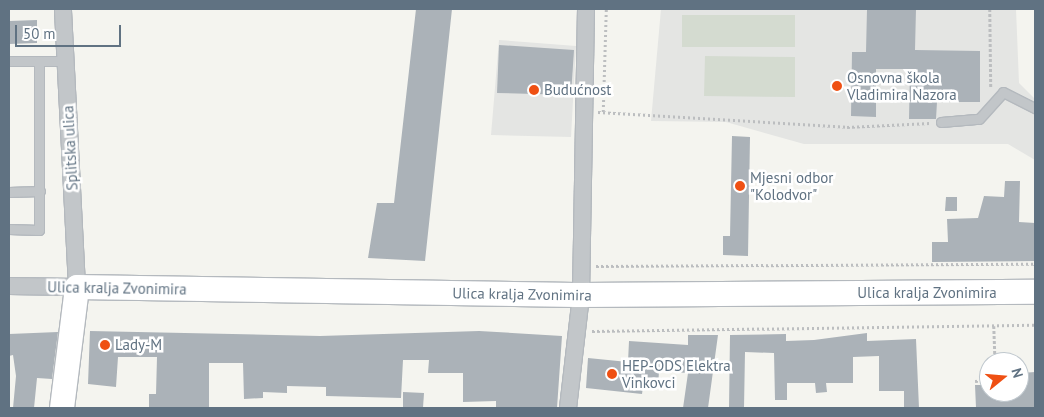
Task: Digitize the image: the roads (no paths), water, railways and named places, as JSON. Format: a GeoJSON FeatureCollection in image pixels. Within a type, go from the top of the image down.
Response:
{"type":"FeatureCollection","features":[{"type":"Feature","properties":{"kind":"main road","name":"Ulica kralja Zvonimira"},"geometry":{"type":"LineString","coordinates":[[77,287],[581,295],[1035,292]]}},
{"type":"Feature","properties":{"kind":"main road"},"geometry":{"type":"LineString","coordinates":[[62,408],[77,287]]}},
{"type":"Feature","properties":{"kind":"street","name":"Splitska ulica"},"geometry":{"type":"LineString","coordinates":[[63,9],[77,287]]}},
{"type":"Feature","properties":{"kind":"street"},"geometry":{"type":"LineString","coordinates":[[568,408],[581,295],[586,9]]}},
{"type":"Feature","properties":{"kind":"street","name":"Ulica kralja Zvonimira"},"geometry":{"type":"LineString","coordinates":[[9,286],[77,287]]}},
{"type":"Feature","properties":{"kind":"lane"},"geometry":{"type":"LineString","coordinates":[[9,61],[65,62]]}},
{"type":"Feature","properties":{"kind":"lane"},"geometry":{"type":"LineString","coordinates":[[9,229],[39,230],[39,61]]}},
{"type":"Feature","properties":{"kind":"lane"},"geometry":{"type":"LineString","coordinates":[[941,122],[972,123],[1003,92],[1035,108]]}},
{"type":"Feature","properties":{"kind":"lane"},"geometry":{"type":"LineString","coordinates":[[9,192],[40,191]]}},
{"type":"Feature","properties":{"kind":"place","name":"Osnovna škola Vladimira Nazora"},"geometry":{"type":"Point","coordinates":[837,86]}},
{"type":"Feature","properties":{"kind":"place","name":"Budućnost"},"geometry":{"type":"Point","coordinates":[534,90]}},
{"type":"Feature","properties":{"kind":"place","name":"Mjesni odbor \"Kolodvor\""},"geometry":{"type":"Point","coordinates":[740,186]}},
{"type":"Feature","properties":{"kind":"place","name":"Lady-M"},"geometry":{"type":"Point","coordinates":[105,345]}},
{"type":"Feature","properties":{"kind":"place","name":"HEP-ODS Elektra Vinkovci"},"geometry":{"type":"Point","coordinates":[612,374]}}]}
